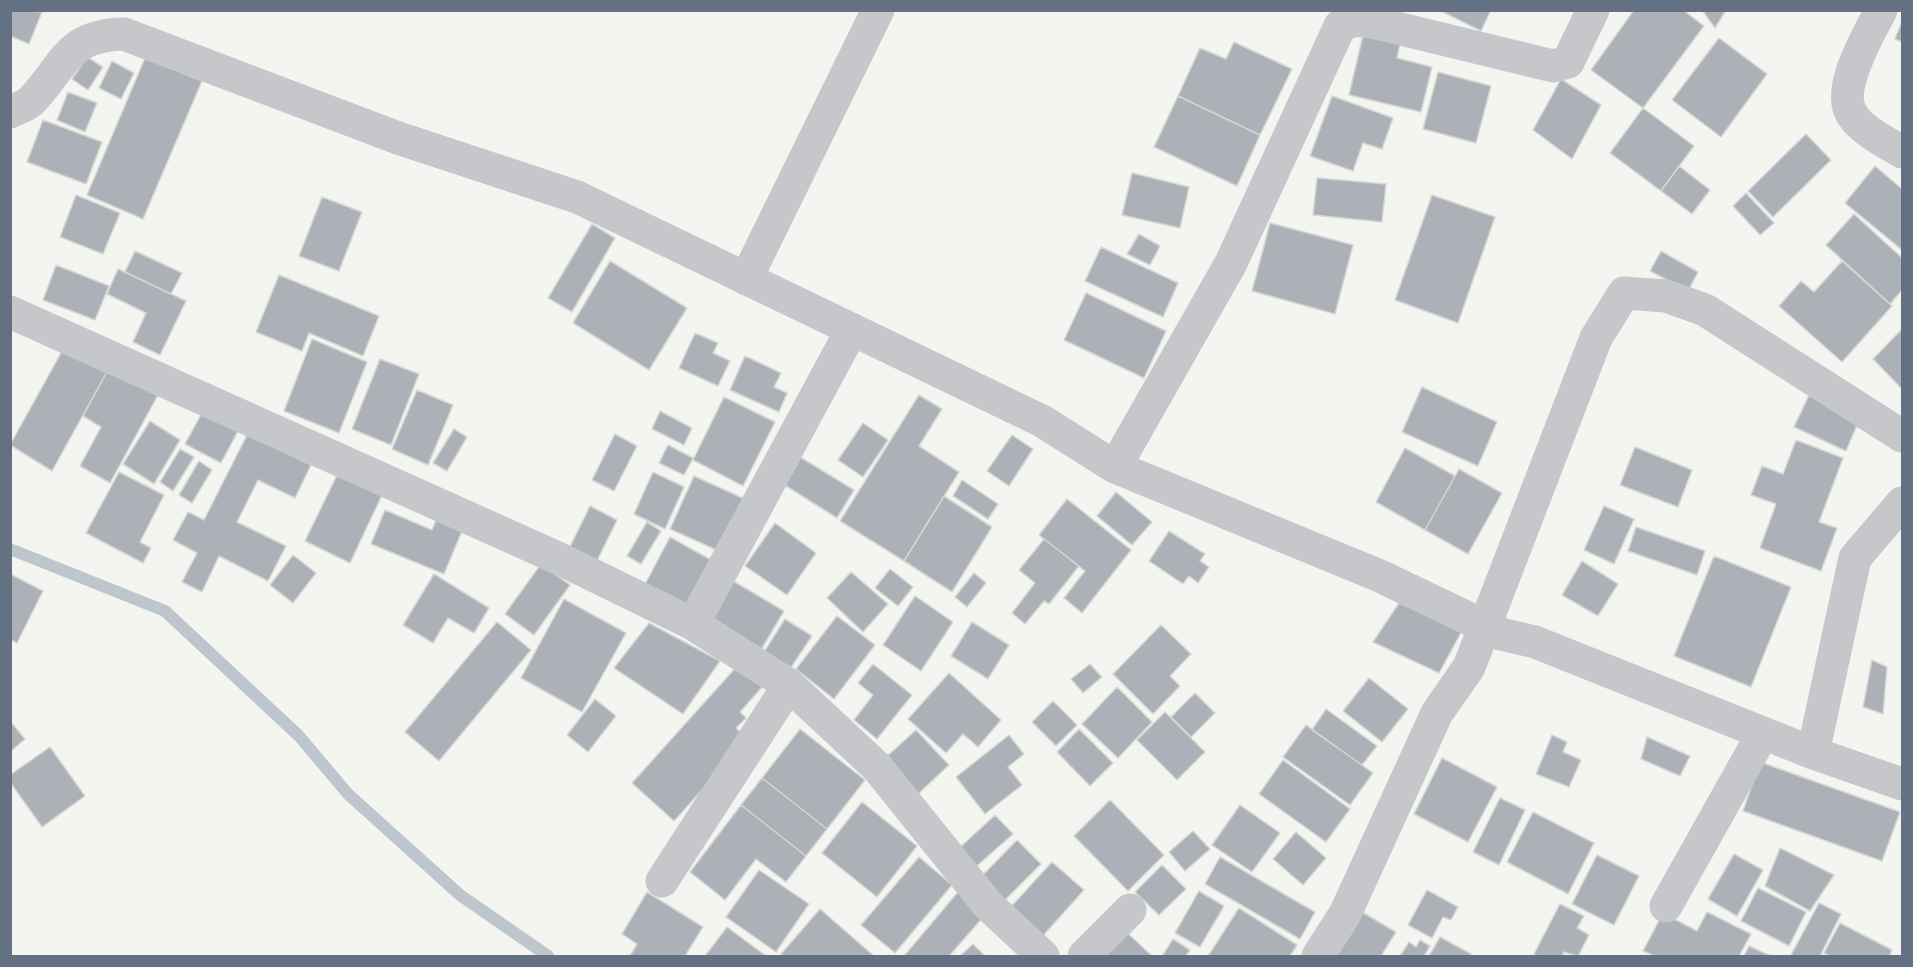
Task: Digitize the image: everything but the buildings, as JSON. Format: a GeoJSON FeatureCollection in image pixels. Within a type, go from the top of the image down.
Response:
{"type":"FeatureCollection","features":[{"type":"Feature","properties":{"kind":"street"},"geometry":{"type":"LineString","coordinates":[[746,279],[878,10]]}},
{"type":"Feature","properties":{"kind":"street"},"geometry":{"type":"LineString","coordinates":[[1115,467],[1231,263],[1341,26],[1354,20],[1372,22],[1553,66],[1568,62],[1593,10]]}},
{"type":"Feature","properties":{"kind":"street"},"geometry":{"type":"LineString","coordinates":[[1881,10],[1855,62],[1848,89],[1852,115],[1878,138],[1902,152]]}},
{"type":"Feature","properties":{"kind":"street"},"geometry":{"type":"LineString","coordinates":[[10,112],[30,103],[69,53],[95,37],[124,33],[398,138],[576,197],[851,331],[1042,420],[1115,467],[1380,576],[1501,634],[1535,642],[1812,753],[1902,784]]}},
{"type":"Feature","properties":{"kind":"street"},"geometry":{"type":"LineString","coordinates":[[1318,957],[1346,914],[1437,713],[1469,667],[1596,338],[1624,293],[1666,296],[1705,310],[1902,436]]}},
{"type":"Feature","properties":{"kind":"street"},"geometry":{"type":"LineString","coordinates":[[10,312],[560,559],[693,624],[789,685],[877,766],[988,905],[1043,957]]}},
{"type":"Feature","properties":{"kind":"street"},"geometry":{"type":"LineString","coordinates":[[693,624],[851,331]]}},
{"type":"Feature","properties":{"kind":"street"},"geometry":{"type":"LineString","coordinates":[[1812,753],[1855,558],[1902,503]]}},
{"type":"Feature","properties":{"kind":"street"},"geometry":{"type":"LineString","coordinates":[[662,881],[789,685]]}},
{"type":"Feature","properties":{"kind":"street"},"geometry":{"type":"LineString","coordinates":[[1666,906],[1763,733]]}},
{"type":"Feature","properties":{"kind":"street"},"geometry":{"type":"LineString","coordinates":[[1084,957],[1130,910]]}},
{"type":"Feature","properties":{"kind":"waterway"},"geometry":{"type":"LineString","coordinates":[[10,549],[165,611],[299,736],[348,794],[460,895],[548,956]]}}]}
